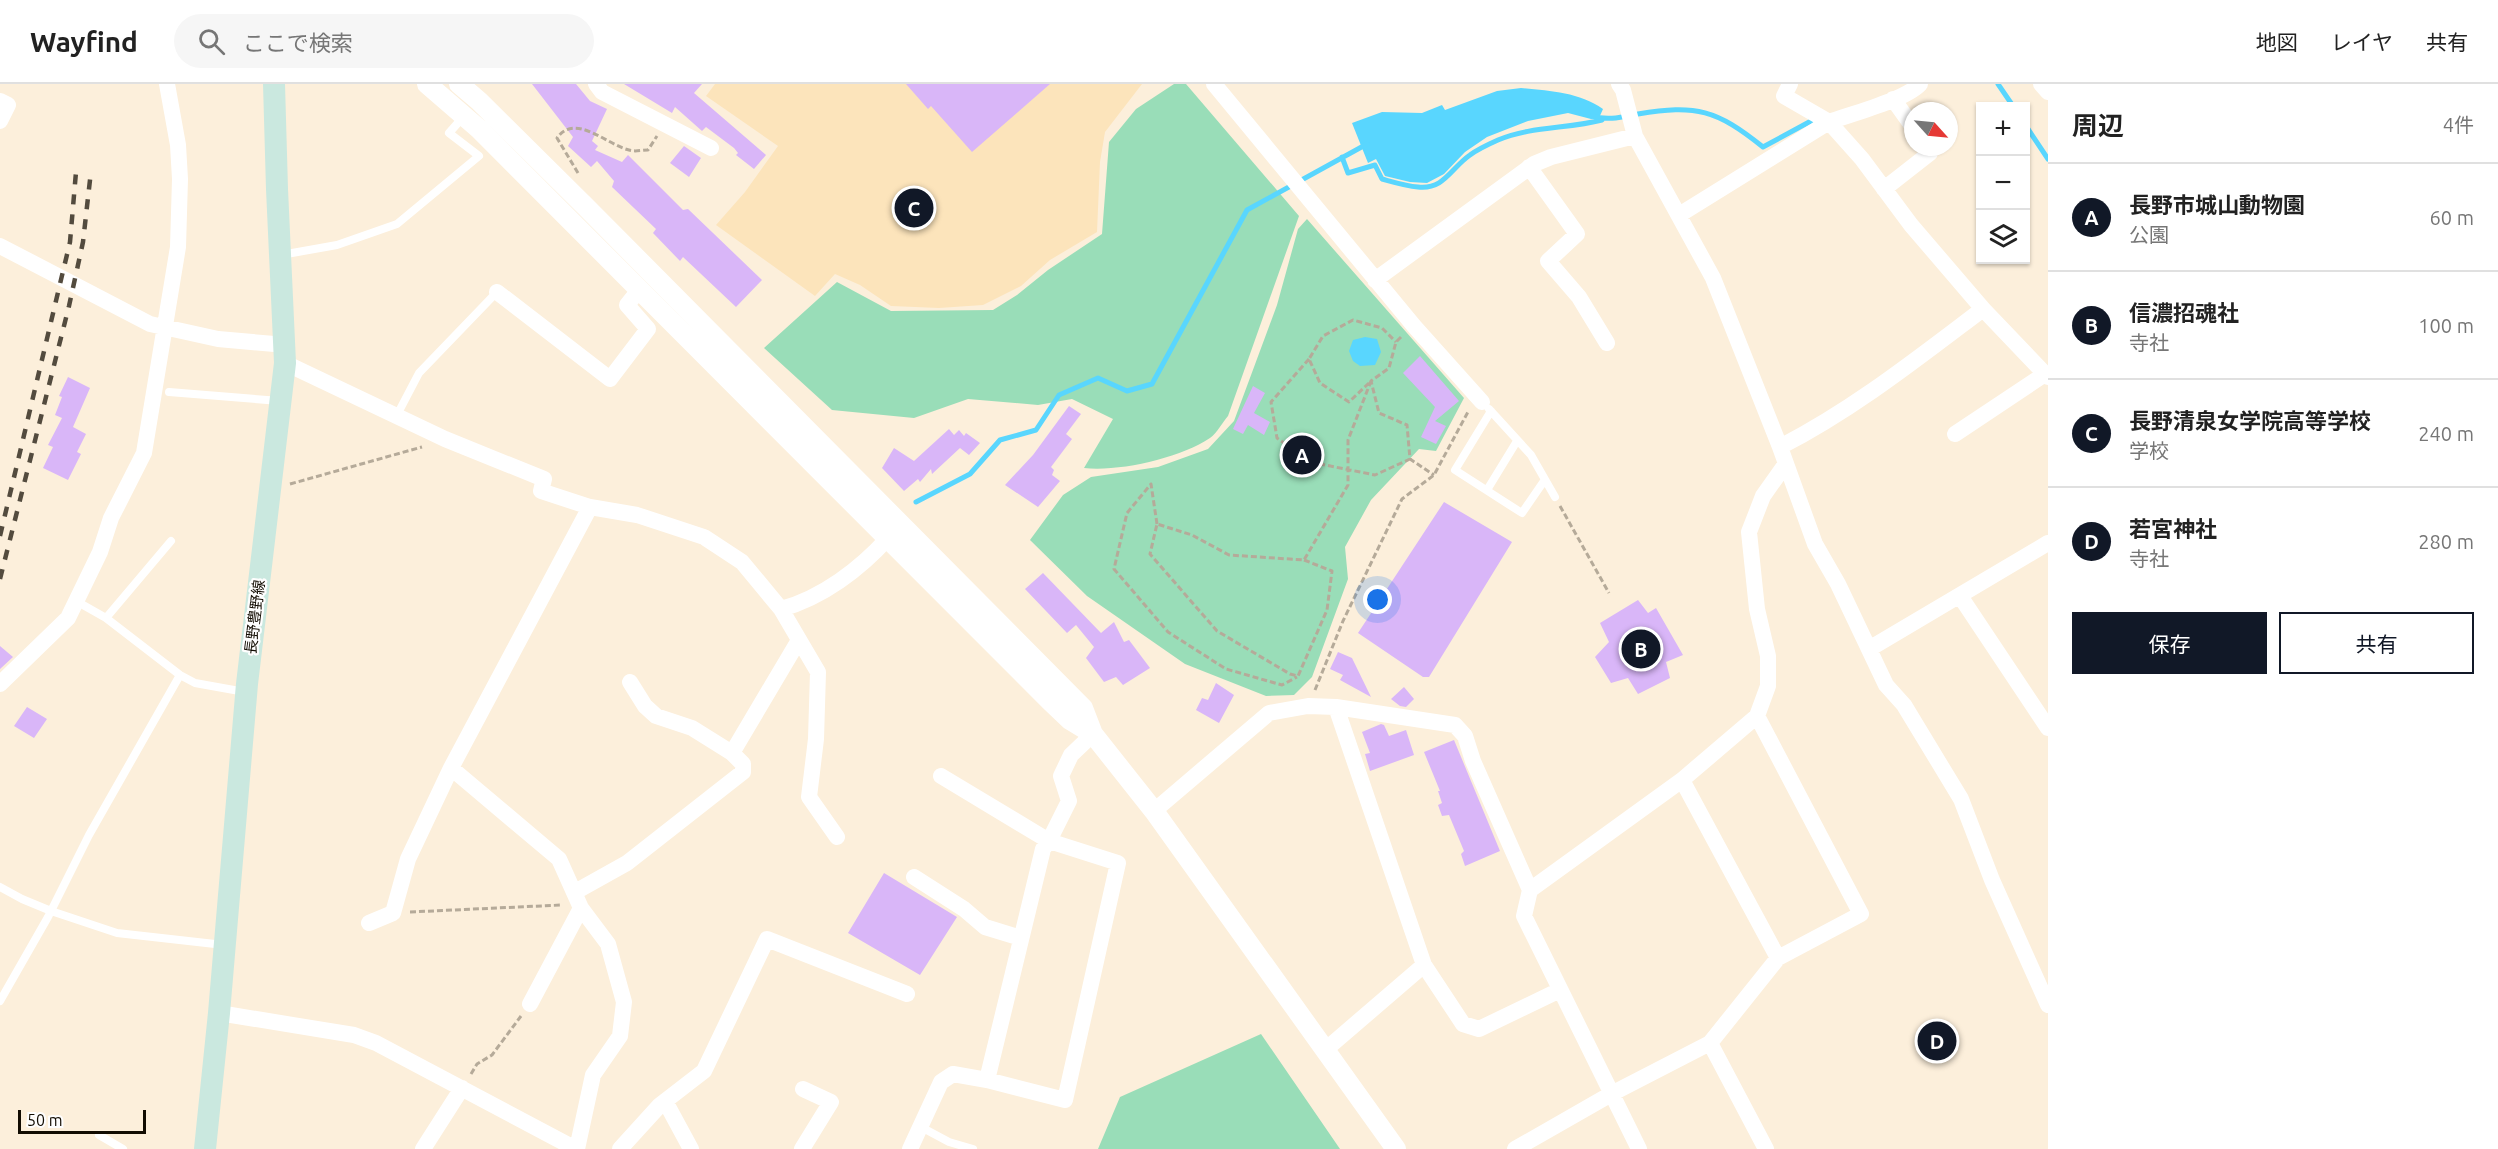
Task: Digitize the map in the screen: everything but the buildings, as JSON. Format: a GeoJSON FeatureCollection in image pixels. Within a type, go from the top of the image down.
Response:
{"type":"FeatureCollection","features":[{"type":"Feature","properties":{"kind":"main road","name":"長野豊野線"},"geometry":{"type":"LineString","coordinates":[[205,1149],[246,692],[286,354],[274,84]]}},
{"type":"Feature","properties":{"kind":"street"},"geometry":{"type":"LineString","coordinates":[[0,684],[68,618],[100,552],[111,518],[144,453],[178,247],[180,179],[178,145],[167,84]]}},
{"type":"Feature","properties":{"kind":"street"},"geometry":{"type":"LineString","coordinates":[[427,84],[464,116],[1049,700],[1070,720],[1093,734]]}},
{"type":"Feature","properties":{"kind":"street"},"geometry":{"type":"LineString","coordinates":[[459,84],[484,92],[1083,708],[1093,734],[1154,811],[1396,1149]]}},
{"type":"Feature","properties":{"kind":"street"},"geometry":{"type":"LineString","coordinates":[[596,84],[602,92],[711,148]]}},
{"type":"Feature","properties":{"kind":"street"},"geometry":{"type":"LineString","coordinates":[[1214,84],[1414,326],[1483,403]]}},
{"type":"Feature","properties":{"kind":"street"},"geometry":{"type":"LineString","coordinates":[[1619,84],[1623,90],[1635,136],[1713,278],[1780,447],[1815,544],[1838,584],[1886,685],[1904,705],[1961,799],[1992,880],[2048,1005]]}},
{"type":"Feature","properties":{"kind":"street"},"geometry":{"type":"LineString","coordinates":[[1791,84],[1784,96],[1829,122],[1862,159],[1911,225],[1983,309],[2047,376],[1955,434]]}},
{"type":"Feature","properties":{"kind":"street"},"geometry":{"type":"LineString","coordinates":[[1679,215],[1829,122],[1893,99],[1916,89],[1920,84]]}},
{"type":"Feature","properties":{"kind":"street"},"geometry":{"type":"LineString","coordinates":[[2041,84],[2048,92]]}},
{"type":"Feature","properties":{"kind":"street"},"geometry":{"type":"LineString","coordinates":[[464,116],[484,92]]}},
{"type":"Feature","properties":{"kind":"street"},"geometry":{"type":"LineString","coordinates":[[1893,99],[1904,115]]}},
{"type":"Feature","properties":{"kind":"street"},"geometry":{"type":"LineString","coordinates":[[0,101],[8,105],[0,121]]}},
{"type":"Feature","properties":{"kind":"street"},"geometry":{"type":"LineString","coordinates":[[1376,280],[1529,167],[1551,157],[1635,136]]}},
{"type":"Feature","properties":{"kind":"street"},"geometry":{"type":"LineString","coordinates":[[1884,189],[1926,156]]}},
{"type":"Feature","properties":{"kind":"street"},"geometry":{"type":"LineString","coordinates":[[1529,167],[1577,234],[1548,261],[1579,297],[1607,343]]}},
{"type":"Feature","properties":{"kind":"street"},"geometry":{"type":"LineString","coordinates":[[0,247],[150,324],[286,354],[445,439],[544,479],[541,491],[590,507],[637,515],[704,537],[742,562],[781,609],[818,672],[816,739],[809,797],[837,837]]}},
{"type":"Feature","properties":{"kind":"street"},"geometry":{"type":"LineString","coordinates":[[497,292],[610,379],[648,329],[627,305],[639,290]]}},
{"type":"Feature","properties":{"kind":"street"},"geometry":{"type":"LineString","coordinates":[[1780,447],[1818,428],[1872,393],[1983,309]]}},
{"type":"Feature","properties":{"kind":"street"},"geometry":{"type":"LineString","coordinates":[[1530,890],[1682,780],[1757,716],[1768,686],[1768,656],[1757,609],[1749,532],[1763,496],[1785,465]]}},
{"type":"Feature","properties":{"kind":"street"},"geometry":{"type":"LineString","coordinates":[[369,923],[393,913],[408,859],[451,768],[590,507]]}},
{"type":"Feature","properties":{"kind":"street"},"geometry":{"type":"LineString","coordinates":[[781,609],[801,603],[865,562],[888,538]]}},
{"type":"Feature","properties":{"kind":"street"},"geometry":{"type":"LineString","coordinates":[[1869,650],[2048,543]]}},
{"type":"Feature","properties":{"kind":"street"},"geometry":{"type":"LineString","coordinates":[[1960,596],[2048,728]]}},
{"type":"Feature","properties":{"kind":"street"},"geometry":{"type":"LineString","coordinates":[[732,753],[799,640]]}},
{"type":"Feature","properties":{"kind":"street"},"geometry":{"type":"LineString","coordinates":[[530,1004],[578,902],[743,772],[743,764],[732,753],[692,728],[656,716],[645,706],[630,682]]}},
{"type":"Feature","properties":{"kind":"street"},"geometry":{"type":"LineString","coordinates":[[1154,811],[1269,713],[1308,706],[1336,707],[1455,725],[1465,736],[1473,760],[1530,890],[1524,916],[1639,1149]]}},
{"type":"Feature","properties":{"kind":"street"},"geometry":{"type":"LineString","coordinates":[[1336,707],[1424,965],[1463,1024],[1479,1029],[1560,990]]}},
{"type":"Feature","properties":{"kind":"street"},"geometry":{"type":"LineString","coordinates":[[1515,1149],[1613,1093],[1710,1044],[1778,958],[1861,914],[1757,716]]}},
{"type":"Feature","properties":{"kind":"street"},"geometry":{"type":"LineString","coordinates":[[987,1080],[1043,849],[1069,801],[1060,776],[1071,755],[1093,734]]}},
{"type":"Feature","properties":{"kind":"street"},"geometry":{"type":"LineString","coordinates":[[219,1013],[354,1035],[376,1043],[576,1149],[593,1075],[620,1036],[624,1002],[608,944],[578,902],[559,859],[451,768]]}},
{"type":"Feature","properties":{"kind":"street"},"geometry":{"type":"LineString","coordinates":[[910,1149],[941,1082],[953,1074],[987,1080],[1065,1100],[1118,863],[1049,841],[941,776]]}},
{"type":"Feature","properties":{"kind":"street"},"geometry":{"type":"LineString","coordinates":[[1682,780],[1778,958]]}},
{"type":"Feature","properties":{"kind":"street"},"geometry":{"type":"LineString","coordinates":[[914,877],[964,909],[985,927],[1021,938]]}},
{"type":"Feature","properties":{"kind":"street"},"geometry":{"type":"LineString","coordinates":[[620,1149],[665,1101],[704,1071],[767,939],[907,994]]}},
{"type":"Feature","properties":{"kind":"street"},"geometry":{"type":"LineString","coordinates":[[1324,1051],[1424,965]]}},
{"type":"Feature","properties":{"kind":"street"},"geometry":{"type":"LineString","coordinates":[[1710,1044],[1766,1149]]}},
{"type":"Feature","properties":{"kind":"street"},"geometry":{"type":"LineString","coordinates":[[423,1149],[462,1088]]}},
{"type":"Feature","properties":{"kind":"street"},"geometry":{"type":"LineString","coordinates":[[802,1149],[831,1102],[803,1089]]}},
{"type":"Feature","properties":{"kind":"street"},"geometry":{"type":"LineString","coordinates":[[665,1101],[691,1149]]}},
{"type":"Feature","properties":{"kind":"lane"},"geometry":{"type":"LineString","coordinates":[[280,255],[337,245],[397,224],[479,156],[448,133],[464,116]]}},
{"type":"Feature","properties":{"kind":"lane"},"geometry":{"type":"LineString","coordinates":[[397,415],[419,373],[497,292]]}},
{"type":"Feature","properties":{"kind":"lane"},"geometry":{"type":"LineString","coordinates":[[170,392],[281,401]]}},
{"type":"Feature","properties":{"kind":"lane"},"geometry":{"type":"LineString","coordinates":[[1544,481],[1522,513],[1455,470],[1483,403],[1531,455],[1555,497]]}},
{"type":"Feature","properties":{"kind":"lane"},"geometry":{"type":"LineString","coordinates":[[1487,490],[1518,441]]}},
{"type":"Feature","properties":{"kind":"lane"},"geometry":{"type":"LineString","coordinates":[[106,618],[171,541]]}},
{"type":"Feature","properties":{"kind":"lane"},"geometry":{"type":"LineString","coordinates":[[76,601],[106,618],[180,675],[195,683],[246,692]]}},
{"type":"Feature","properties":{"kind":"lane"},"geometry":{"type":"LineString","coordinates":[[0,1001],[51,911],[88,835],[180,675]]}},
{"type":"Feature","properties":{"kind":"lane"},"geometry":{"type":"LineString","coordinates":[[0,887],[51,911],[117,933],[225,945]]}},
{"type":"Feature","properties":{"kind":"lane"},"geometry":{"type":"LineString","coordinates":[[921,1127],[949,1142],[973,1149]]}},
{"type":"Feature","properties":{"kind":"lane"},"geometry":{"type":"LineString","coordinates":[[99,1135],[123,1149]]}},
{"type":"Feature","properties":{"kind":"path"},"geometry":{"type":"LineString","coordinates":[[582,180],[574,162],[557,138],[562,130],[576,127],[630,151],[648,150],[663,125]]}},
{"type":"Feature","properties":{"kind":"path"},"geometry":{"type":"LineString","coordinates":[[1396,342],[1382,328],[1353,320],[1323,336],[1309,359],[1271,402],[1277,438],[1310,462],[1375,475],[1410,459]]}},
{"type":"Feature","properties":{"kind":"path"},"geometry":{"type":"LineString","coordinates":[[1309,359],[1320,383],[1349,402],[1389,368],[1396,342],[1414,326]]}},
{"type":"Feature","properties":{"kind":"path"},"geometry":{"type":"LineString","coordinates":[[1371,381],[1379,413],[1407,425],[1410,459]]}},
{"type":"Feature","properties":{"kind":"path"},"geometry":{"type":"LineString","coordinates":[[1304,560],[1348,485],[1348,440],[1371,381]]}},
{"type":"Feature","properties":{"kind":"path"},"geometry":{"type":"LineString","coordinates":[[1308,706],[1343,621],[1402,499],[1434,475],[1483,403]]}},
{"type":"Feature","properties":{"kind":"path"},"geometry":{"type":"LineString","coordinates":[[270,490],[424,446]]}},
{"type":"Feature","properties":{"kind":"path"},"geometry":{"type":"LineString","coordinates":[[1410,459],[1434,475]]}},
{"type":"Feature","properties":{"kind":"path"},"geometry":{"type":"LineString","coordinates":[[1157,524],[1192,535],[1228,555],[1304,560],[1332,572],[1327,610],[1298,676],[1282,685],[1226,669],[1168,632],[1114,569],[1127,513],[1151,484],[1157,524],[1150,554],[1217,632],[1290,674],[1298,676]]}},
{"type":"Feature","properties":{"kind":"path"},"geometry":{"type":"LineString","coordinates":[[1555,497],[1609,593]]}},
{"type":"Feature","properties":{"kind":"path"},"geometry":{"type":"LineString","coordinates":[[393,913],[578,902]]}},
{"type":"Feature","properties":{"kind":"path"},"geometry":{"type":"LineString","coordinates":[[462,1088],[477,1064],[492,1055],[530,1004]]}},
{"type":"Feature","properties":{"kind":"shaded area"},"geometry":{"type":"Polygon","coordinates":[[[715,84],[1142,84],[1105,132],[1100,162],[1097,232],[1050,260],[1021,286],[983,305],[939,308],[891,306],[860,285],[835,274],[815,296],[716,225],[745,192],[778,146],[706,96],[715,84]]]}},
{"type":"Feature","properties":{"kind":"green space"},"geometry":{"type":"Polygon","coordinates":[[[1174,84],[1186,84],[1299,216],[1228,416],[1210,438],[1183,452],[1149,462],[1114,468],[1084,468],[1113,419],[1072,399],[1038,405],[968,399],[914,418],[832,410],[764,348],[837,282],[891,311],[993,310],[1017,295],[1048,270],[1102,234],[1109,142],[1136,109],[1174,84]]]}},
{"type":"Feature","properties":{"kind":"green space"},"geometry":{"type":"Polygon","coordinates":[[[1307,219],[1464,398],[1436,451],[1419,449],[1371,500],[1345,547],[1348,579],[1312,677],[1294,695],[1266,696],[1185,664],[1087,596],[1030,540],[1063,495],[1091,477],[1158,467],[1208,449],[1234,421],[1277,305],[1298,229],[1307,219]]]}},
{"type":"Feature","properties":{"kind":"green space"},"geometry":{"type":"Polygon","coordinates":[[[1261,1034],[1340,1149],[1098,1149],[1120,1097],[1261,1034]]]}},
{"type":"Feature","properties":{"kind":"water"},"geometry":{"type":"Polygon","coordinates":[[[1521,88],[1553,91],[1574,96],[1603,109],[1599,118],[1591,119],[1568,113],[1528,121],[1487,137],[1465,152],[1444,174],[1427,183],[1410,182],[1385,176],[1376,159],[1368,163],[1352,123],[1382,112],[1422,113],[1442,105],[1445,110],[1497,91],[1521,88]]]}},
{"type":"Feature","properties":{"kind":"water"},"geometry":{"type":"Polygon","coordinates":[[[1365,337],[1377,339],[1381,352],[1375,365],[1360,366],[1353,361],[1349,351],[1353,340],[1365,337]]]}},
{"type":"Feature","properties":{"kind":"waterway"},"geometry":{"type":"LineString","coordinates":[[1998,84],[2010,102]]}},
{"type":"Feature","properties":{"kind":"waterway"},"geometry":{"type":"LineString","coordinates":[[1592,116],[1609,118],[1658,111],[1691,110],[1719,118],[1763,147],[1811,121]]}},
{"type":"Feature","properties":{"kind":"waterway"},"geometry":{"type":"LineString","coordinates":[[1342,157],[1348,173],[1375,165],[1382,179],[1409,186],[1427,187],[1441,182],[1470,155],[1511,135],[1602,120]]}},
{"type":"Feature","properties":{"kind":"waterway"},"geometry":{"type":"LineString","coordinates":[[2030,132],[2048,159]]}},
{"type":"Feature","properties":{"kind":"waterway"},"geometry":{"type":"LineString","coordinates":[[916,502],[970,474],[1000,440],[1036,430],[1059,395],[1098,378],[1127,391],[1152,384],[1247,210],[1367,144]]}},
{"type":"Feature","properties":{"kind":"railway"},"geometry":{"type":"LineString","coordinates":[[0,579],[69,306],[83,242],[91,171]]}},
{"type":"Feature","properties":{"kind":"railway"},"geometry":{"type":"LineString","coordinates":[[0,536],[70,242],[76,172]]}},
{"type":"Feature","properties":{"kind":"place","name":"長野清泉女学院高等学校"},"geometry":{"type":"Point","coordinates":[914,208]}},
{"type":"Feature","properties":{"kind":"place","name":"長野市城山動物園"},"geometry":{"type":"Point","coordinates":[1302,455]}},
{"type":"Feature","properties":{"kind":"place","name":"信濃招魂社"},"geometry":{"type":"Point","coordinates":[1641,649]}},
{"type":"Feature","properties":{"kind":"place","name":"若宮神社"},"geometry":{"type":"Point","coordinates":[1937,1041]}}]}
